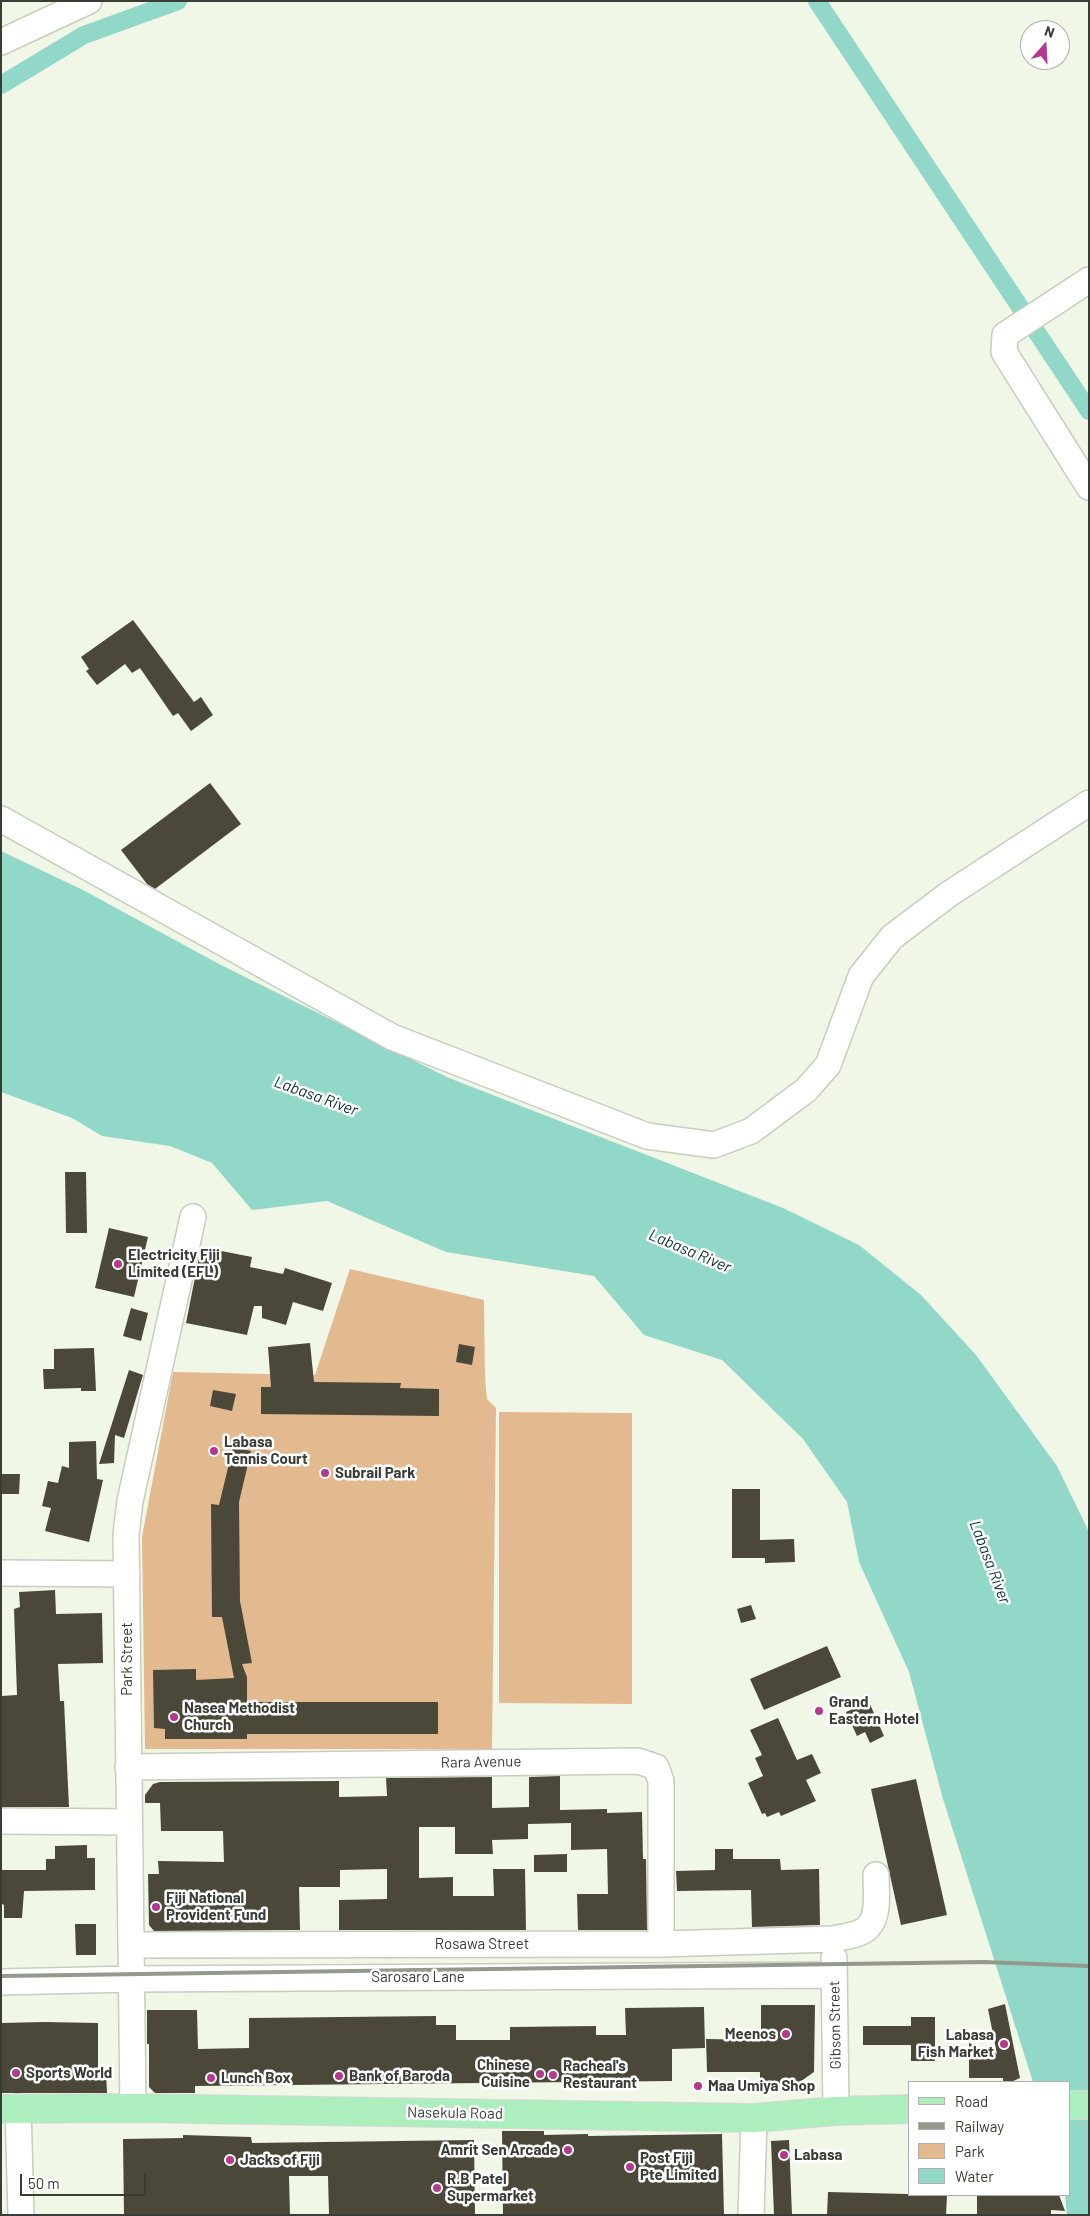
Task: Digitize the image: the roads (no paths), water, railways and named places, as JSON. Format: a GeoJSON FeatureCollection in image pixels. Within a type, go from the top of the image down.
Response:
{"type":"FeatureCollection","features":[{"type":"Feature","properties":{"kind":"main road"},"geometry":{"type":"LineString","coordinates":[[1070,2105],[1089,2105]]}},
{"type":"Feature","properties":{"kind":"main road","name":"Nasekula Road"},"geometry":{"type":"LineString","coordinates":[[9,2108],[133,2108],[754,2118],[836,2111],[908,2109]]}},
{"type":"Feature","properties":{"kind":"street"},"geometry":{"type":"LineString","coordinates":[[1,42],[90,1]]}},
{"type":"Feature","properties":{"kind":"street"},"geometry":{"type":"LineString","coordinates":[[1089,280],[1005,335],[1004,352],[1089,487]]}},
{"type":"Feature","properties":{"kind":"street"},"geometry":{"type":"LineString","coordinates":[[1,819],[392,1037],[647,1136],[714,1145],[751,1130],[806,1090],[828,1065],[860,976],[892,936],[949,894],[1089,803]]}},
{"type":"Feature","properties":{"kind":"street","name":"Park Street"},"geometry":{"type":"LineString","coordinates":[[133,2108],[126,1535],[130,1501],[193,1217]]}},
{"type":"Feature","properties":{"kind":"street"},"geometry":{"type":"LineString","coordinates":[[1,1573],[127,1574]]}},
{"type":"Feature","properties":{"kind":"street","name":"Rara Avenue"},"geometry":{"type":"LineString","coordinates":[[128,1767],[638,1760],[656,1767],[661,1781],[661,1944]]}},
{"type":"Feature","properties":{"kind":"street"},"geometry":{"type":"LineString","coordinates":[[1,1821],[129,1822]]}},
{"type":"Feature","properties":{"kind":"street","name":"Rosawa Street"},"geometry":{"type":"LineString","coordinates":[[131,1945],[661,1944],[834,1939],[862,1932],[873,1921],[876,1906],[876,1875]]}},
{"type":"Feature","properties":{"kind":"street","name":"Gibson Street"},"geometry":{"type":"LineString","coordinates":[[834,1939],[836,2111]]}},
{"type":"Feature","properties":{"kind":"street","name":"Sarosaro Lane"},"geometry":{"type":"LineString","coordinates":[[1,1982],[131,1979],[834,1975]]}},
{"type":"Feature","properties":{"kind":"street"},"geometry":{"type":"LineString","coordinates":[[9,2108],[21,2215]]}},
{"type":"Feature","properties":{"kind":"street"},"geometry":{"type":"LineString","coordinates":[[751,2215],[754,2118]]}},
{"type":"Feature","properties":{"kind":"water","name":"Labasa River"},"geometry":{"type":"Polygon","coordinates":[[[1,851],[83,890],[219,964],[449,1078],[783,1208],[859,1245],[921,1295],[976,1355],[1057,1466],[1089,1532],[1089,2215],[1067,2215],[1065,2196],[1070,2196],[1070,2081],[1033,2081],[943,1799],[909,1672],[859,1562],[847,1502],[803,1439],[722,1360],[644,1335],[594,1276],[446,1252],[327,1201],[252,1210],[212,1163],[170,1146],[102,1136],[72,1118],[1,1092],[1,851]]]}},
{"type":"Feature","properties":{"kind":"waterway"},"geometry":{"type":"LineString","coordinates":[[1,85],[84,35],[178,1]]}},
{"type":"Feature","properties":{"kind":"waterway"},"geometry":{"type":"LineString","coordinates":[[817,1],[1089,411]]}},
{"type":"Feature","properties":{"kind":"railway"},"geometry":{"type":"LineString","coordinates":[[1,1976],[984,1962],[1089,1966]]}},
{"type":"Feature","properties":{"kind":"place","name":"Electricity Fiji Limited (EFL)"},"geometry":{"type":"Point","coordinates":[118,1264]}},
{"type":"Feature","properties":{"kind":"place","name":"Labasa Tennis Court"},"geometry":{"type":"Point","coordinates":[214,1451]}},
{"type":"Feature","properties":{"kind":"place","name":"Subrail Park"},"geometry":{"type":"Point","coordinates":[325,1473]}},
{"type":"Feature","properties":{"kind":"place","name":"Grand Eastern Hotel"},"geometry":{"type":"Point","coordinates":[819,1711]}},
{"type":"Feature","properties":{"kind":"place","name":"Nasea Methodist Church"},"geometry":{"type":"Point","coordinates":[174,1717]}},
{"type":"Feature","properties":{"kind":"place","name":"Fiji National Provident Fund"},"geometry":{"type":"Point","coordinates":[156,1907]}},
{"type":"Feature","properties":{"kind":"place","name":"Meenos"},"geometry":{"type":"Point","coordinates":[786,2034]}},
{"type":"Feature","properties":{"kind":"place","name":"Labasa Fish Market"},"geometry":{"type":"Point","coordinates":[1004,2044]}},
{"type":"Feature","properties":{"kind":"place","name":"Sports World"},"geometry":{"type":"Point","coordinates":[16,2073]}},
{"type":"Feature","properties":{"kind":"place","name":"Chinese Cuisine"},"geometry":{"type":"Point","coordinates":[540,2074]}},
{"type":"Feature","properties":{"kind":"place","name":"Racheal's Restaurant"},"geometry":{"type":"Point","coordinates":[553,2075]}},
{"type":"Feature","properties":{"kind":"place","name":"Bank of Baroda"},"geometry":{"type":"Point","coordinates":[339,2076]}},
{"type":"Feature","properties":{"kind":"place","name":"Lunch Box"},"geometry":{"type":"Point","coordinates":[211,2078]}},
{"type":"Feature","properties":{"kind":"place","name":"Maa Umiya Shop"},"geometry":{"type":"Point","coordinates":[698,2086]}},
{"type":"Feature","properties":{"kind":"place","name":"Amrit Sen Arcade"},"geometry":{"type":"Point","coordinates":[568,2150]}},
{"type":"Feature","properties":{"kind":"place","name":"Labasa"},"geometry":{"type":"Point","coordinates":[784,2155]}},
{"type":"Feature","properties":{"kind":"place","name":"Jacks of Fiji"},"geometry":{"type":"Point","coordinates":[230,2160]}},
{"type":"Feature","properties":{"kind":"place","name":"Post Fiji Pte Limited"},"geometry":{"type":"Point","coordinates":[630,2167]}},
{"type":"Feature","properties":{"kind":"place","name":"R.B Patel Supermarket"},"geometry":{"type":"Point","coordinates":[437,2188]}}]}
